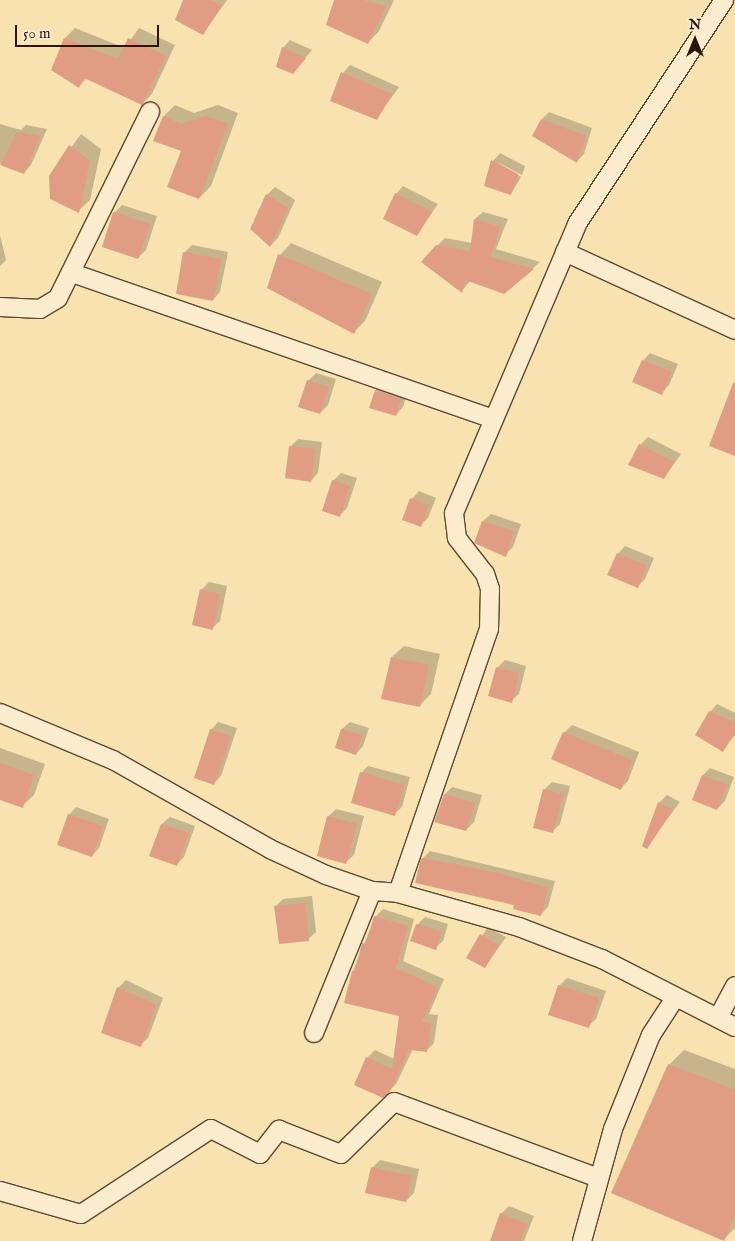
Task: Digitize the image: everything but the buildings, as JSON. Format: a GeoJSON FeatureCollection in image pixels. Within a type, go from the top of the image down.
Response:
{"type":"FeatureCollection","features":[{"type":"Feature","properties":{"kind":"street"},"geometry":{"type":"LineString","coordinates":[[398,892],[489,629],[490,589],[485,574],[457,538],[454,513],[576,224],[724,0]]}},
{"type":"Feature","properties":{"kind":"street"},"geometry":{"type":"LineString","coordinates":[[0,307],[40,309],[58,298],[150,112]]}},
{"type":"Feature","properties":{"kind":"street"},"geometry":{"type":"LineString","coordinates":[[565,252],[735,330]]}},
{"type":"Feature","properties":{"kind":"street"},"geometry":{"type":"LineString","coordinates":[[72,273],[493,419]]}},
{"type":"Feature","properties":{"kind":"street"},"geometry":{"type":"LineString","coordinates":[[0,712],[113,760],[270,849],[326,875],[372,891],[398,892],[519,927],[602,959],[735,1027]]}},
{"type":"Feature","properties":{"kind":"street"},"geometry":{"type":"LineString","coordinates":[[314,1033],[372,891]]}},
{"type":"Feature","properties":{"kind":"street"},"geometry":{"type":"LineString","coordinates":[[718,1018],[735,986]]}},
{"type":"Feature","properties":{"kind":"street"},"geometry":{"type":"LineString","coordinates":[[582,1241],[613,1129],[651,1035],[675,998]]}},
{"type":"Feature","properties":{"kind":"street"},"geometry":{"type":"LineString","coordinates":[[0,1191],[81,1214],[211,1128],[260,1154],[279,1130],[342,1154],[394,1102],[598,1178]]}}]}
